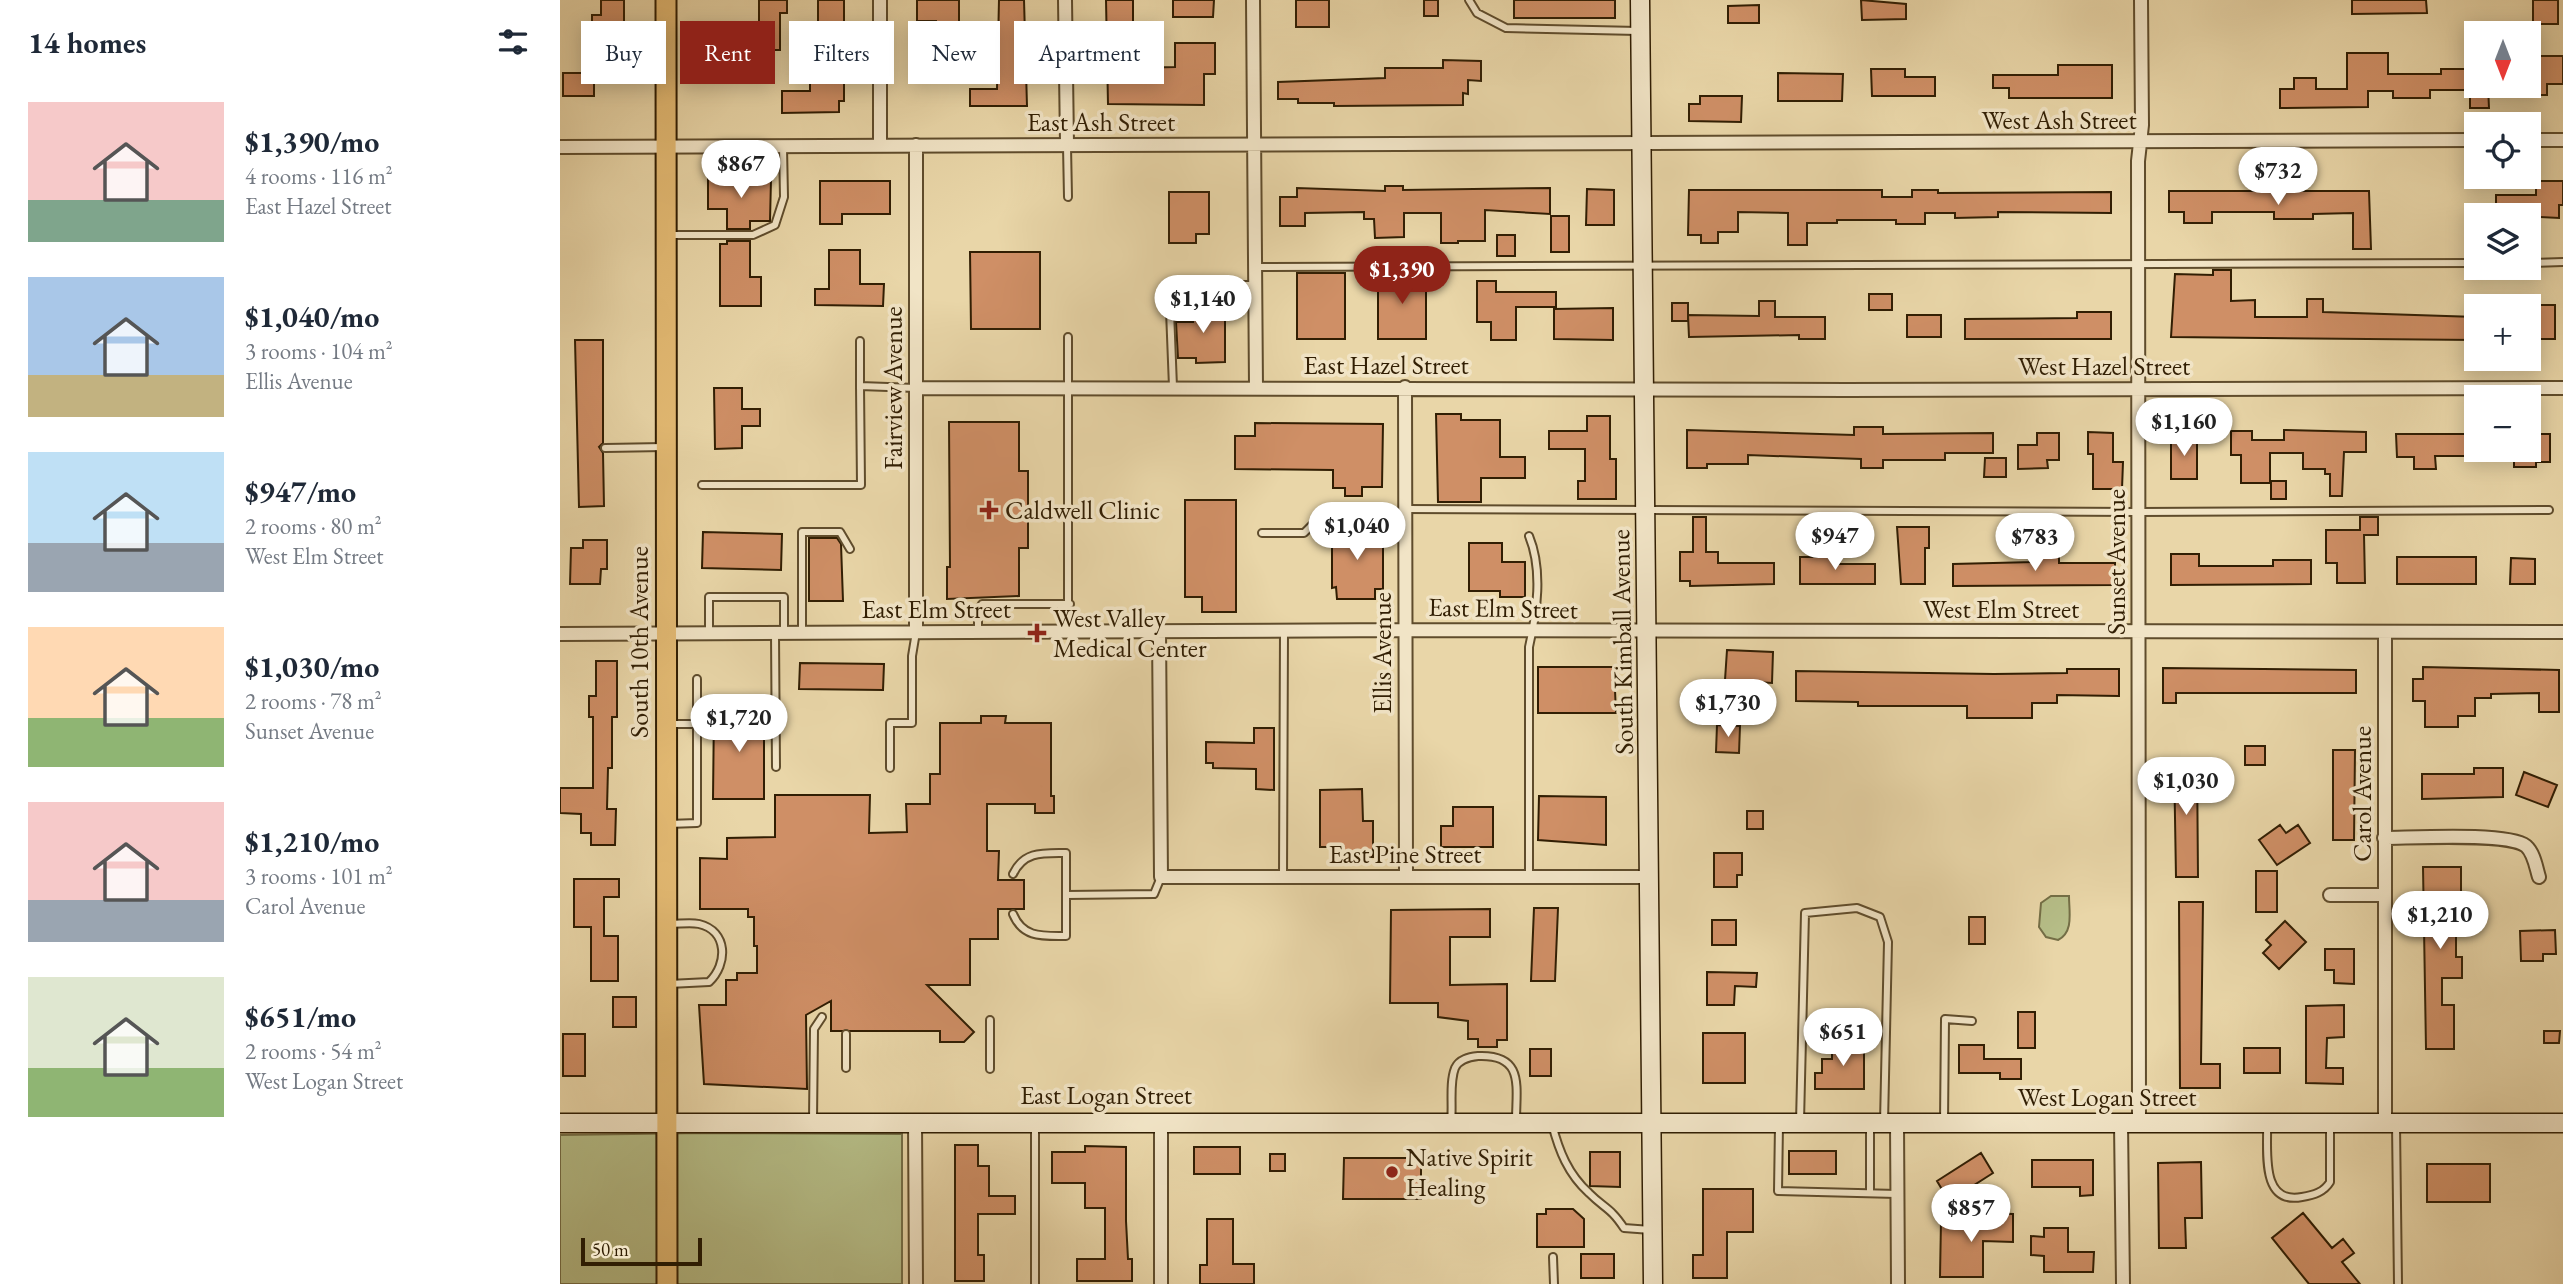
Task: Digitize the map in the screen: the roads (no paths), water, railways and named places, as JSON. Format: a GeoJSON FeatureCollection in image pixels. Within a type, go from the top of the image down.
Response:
{"type":"FeatureCollection","features":[{"type":"Feature","properties":{"kind":"main road","name":"South 10th Avenue"},"geometry":{"type":"LineString","coordinates":[[666,0],[667,1284]]}},
{"type":"Feature","properties":{"kind":"street"},"geometry":{"type":"LineString","coordinates":[[880,0],[880,145]]}},
{"type":"Feature","properties":{"kind":"street"},"geometry":{"type":"LineString","coordinates":[[1065,0],[1067,144]]}},
{"type":"Feature","properties":{"kind":"street"},"geometry":{"type":"LineString","coordinates":[[1253,0],[1256,387]]}},
{"type":"Feature","properties":{"kind":"street","name":"South Kimball Avenue"},"geometry":{"type":"LineString","coordinates":[[1640,0],[1653,1284]]}},
{"type":"Feature","properties":{"kind":"street","name":"Sunset Avenue"},"geometry":{"type":"LineString","coordinates":[[2123,1284],[2130,1124],[2139,632],[2138,267],[2139,143],[2142,125],[2141,0]]}},
{"type":"Feature","properties":{"kind":"street","name":"West Ash Street"},"geometry":{"type":"LineString","coordinates":[[1642,143],[2464,140]]}},
{"type":"Feature","properties":{"kind":"street"},"geometry":{"type":"LineString","coordinates":[[2541,140],[2563,140]]}},
{"type":"Feature","properties":{"kind":"street","name":"East Ash Street"},"geometry":{"type":"LineString","coordinates":[[560,147],[1642,143]]}},
{"type":"Feature","properties":{"kind":"street","name":"Fairview Avenue"},"geometry":{"type":"LineString","coordinates":[[916,145],[916,632]]}},
{"type":"Feature","properties":{"kind":"street","name":"Ellis Avenue"},"geometry":{"type":"LineString","coordinates":[[1405,387],[1406,876]]}},
{"type":"Feature","properties":{"kind":"street","name":"West Hazel Street"},"geometry":{"type":"LineString","coordinates":[[1646,389],[2563,387]]}},
{"type":"Feature","properties":{"kind":"street","name":"East Hazel Street"},"geometry":{"type":"LineString","coordinates":[[916,388],[1646,389]]}},
{"type":"Feature","properties":{"kind":"street","name":"East Elm Street"},"geometry":{"type":"LineString","coordinates":[[560,634],[1405,630],[1648,632]]}},
{"type":"Feature","properties":{"kind":"street"},"geometry":{"type":"LineString","coordinates":[[1159,631],[1161,877]]}},
{"type":"Feature","properties":{"kind":"street","name":"West Elm Street"},"geometry":{"type":"LineString","coordinates":[[1648,632],[2563,632]]}},
{"type":"Feature","properties":{"kind":"street","name":"Carol Avenue"},"geometry":{"type":"LineString","coordinates":[[2385,633],[2384,895],[2390,1123]]}},
{"type":"Feature","properties":{"kind":"street"},"geometry":{"type":"LineString","coordinates":[[2384,838],[2506,838],[2526,846],[2534,858],[2539,877]]}},
{"type":"Feature","properties":{"kind":"street","name":"East Pine Street"},"geometry":{"type":"LineString","coordinates":[[1161,877],[1650,877]]}},
{"type":"Feature","properties":{"kind":"street"},"geometry":{"type":"LineString","coordinates":[[2330,895],[2384,895]]}},
{"type":"Feature","properties":{"kind":"street"},"geometry":{"type":"LineString","coordinates":[[915,1121],[916,1284]]}},
{"type":"Feature","properties":{"kind":"street"},"geometry":{"type":"LineString","coordinates":[[1161,1122],[1161,1284]]}},
{"type":"Feature","properties":{"kind":"street","name":"East Logan Street"},"geometry":{"type":"LineString","coordinates":[[560,1123],[1652,1123]]}},
{"type":"Feature","properties":{"kind":"street","name":"West Logan Street"},"geometry":{"type":"LineString","coordinates":[[1652,1123],[2563,1123]]}},
{"type":"Feature","properties":{"kind":"street"},"geometry":{"type":"LineString","coordinates":[[1883,1124],[1897,1194],[1898,1284]]}},
{"type":"Feature","properties":{"kind":"lane"},"geometry":{"type":"LineString","coordinates":[[1469,0],[1477,13],[1506,29],[1640,32]]}},
{"type":"Feature","properties":{"kind":"lane"},"geometry":{"type":"LineString","coordinates":[[1067,144],[1068,197]]}},
{"type":"Feature","properties":{"kind":"lane"},"geometry":{"type":"LineString","coordinates":[[666,235],[753,235],[775,225],[784,197],[783,146]]}},
{"type":"Feature","properties":{"kind":"lane"},"geometry":{"type":"LineString","coordinates":[[2541,263],[2563,262]]}},
{"type":"Feature","properties":{"kind":"lane"},"geometry":{"type":"LineString","coordinates":[[1255,267],[2138,267],[2464,263]]}},
{"type":"Feature","properties":{"kind":"lane"},"geometry":{"type":"LineString","coordinates":[[1173,387],[1169,285],[1256,285]]}},
{"type":"Feature","properties":{"kind":"lane"},"geometry":{"type":"LineString","coordinates":[[1068,337],[1068,631]]}},
{"type":"Feature","properties":{"kind":"lane"},"geometry":{"type":"LineString","coordinates":[[702,485],[861,485],[860,341]]}},
{"type":"Feature","properties":{"kind":"lane"},"geometry":{"type":"LineString","coordinates":[[860,386],[916,388]]}},
{"type":"Feature","properties":{"kind":"lane"},"geometry":{"type":"LineString","coordinates":[[605,449],[666,447]]}},
{"type":"Feature","properties":{"kind":"lane"},"geometry":{"type":"LineString","coordinates":[[1262,533],[1304,533],[1315,522],[1405,516],[1647,512],[2549,510]]}},
{"type":"Feature","properties":{"kind":"lane"},"geometry":{"type":"LineString","coordinates":[[802,632],[802,532],[839,532],[850,549]]}},
{"type":"Feature","properties":{"kind":"lane"},"geometry":{"type":"LineString","coordinates":[[1529,536],[1536,553],[1536,593],[1529,647],[1529,877]]}},
{"type":"Feature","properties":{"kind":"lane"},"geometry":{"type":"LineString","coordinates":[[709,632],[709,597],[784,597],[779,632],[776,767]]}},
{"type":"Feature","properties":{"kind":"lane"},"geometry":{"type":"LineString","coordinates":[[978,631],[978,612],[982,604],[1070,604]]}},
{"type":"Feature","properties":{"kind":"lane"},"geometry":{"type":"LineString","coordinates":[[1283,876],[1284,631]]}},
{"type":"Feature","properties":{"kind":"lane"},"geometry":{"type":"LineString","coordinates":[[890,768],[890,723],[912,723],[912,656],[916,632]]}},
{"type":"Feature","properties":{"kind":"lane"},"geometry":{"type":"LineString","coordinates":[[666,824],[697,823],[697,679]]}},
{"type":"Feature","properties":{"kind":"lane"},"geometry":{"type":"LineString","coordinates":[[665,724],[697,724]]}},
{"type":"Feature","properties":{"kind":"lane"},"geometry":{"type":"LineString","coordinates":[[1013,874],[1019,862],[1029,855],[1066,853],[1066,936],[1025,932],[1013,914]]}},
{"type":"Feature","properties":{"kind":"lane"},"geometry":{"type":"LineString","coordinates":[[1066,895],[1154,894],[1161,877]]}},
{"type":"Feature","properties":{"kind":"lane"},"geometry":{"type":"LineString","coordinates":[[1800,1123],[1805,913],[1857,908],[1880,917],[1888,942],[1883,1124],[1870,1194]]}},
{"type":"Feature","properties":{"kind":"lane"},"geometry":{"type":"LineString","coordinates":[[667,924],[697,924],[707,927],[716,934],[723,956],[717,974],[709,982],[667,984]]}},
{"type":"Feature","properties":{"kind":"lane"},"geometry":{"type":"LineString","coordinates":[[813,1121],[814,1030],[821,1017]]}},
{"type":"Feature","properties":{"kind":"lane"},"geometry":{"type":"LineString","coordinates":[[990,1020],[990,1069]]}},
{"type":"Feature","properties":{"kind":"lane"},"geometry":{"type":"LineString","coordinates":[[1944,1124],[1945,1020],[1972,1021]]}},
{"type":"Feature","properties":{"kind":"lane"},"geometry":{"type":"LineString","coordinates":[[846,1034],[846,1068]]}},
{"type":"Feature","properties":{"kind":"lane"},"geometry":{"type":"LineString","coordinates":[[1451,1123],[1454,1070],[1459,1062],[1469,1057],[1484,1056],[1499,1057],[1514,1070],[1516,1123]]}},
{"type":"Feature","properties":{"kind":"lane"},"geometry":{"type":"LineString","coordinates":[[1035,1121],[1035,1284]]}},
{"type":"Feature","properties":{"kind":"lane"},"geometry":{"type":"LineString","coordinates":[[1551,1123],[1562,1158],[1589,1194],[1612,1209],[1624,1228],[1653,1230]]}},
{"type":"Feature","properties":{"kind":"lane"},"geometry":{"type":"LineString","coordinates":[[1779,1123],[1778,1191],[1897,1194]]}},
{"type":"Feature","properties":{"kind":"lane"},"geometry":{"type":"LineString","coordinates":[[2267,1123],[2269,1181],[2275,1190],[2295,1198],[2319,1193],[2330,1182],[2330,1123]]}},
{"type":"Feature","properties":{"kind":"lane"},"geometry":{"type":"LineString","coordinates":[[2390,1123],[2398,1284]]}},
{"type":"Feature","properties":{"kind":"lane"},"geometry":{"type":"LineString","coordinates":[[1553,1257],[1554,1284]]}},
{"type":"Feature","properties":{"kind":"place","name":"Caldwell Clinic"},"geometry":{"type":"Point","coordinates":[989,510]}},
{"type":"Feature","properties":{"kind":"place","name":"West Valley Medical Center"},"geometry":{"type":"Point","coordinates":[1037,633]}},
{"type":"Feature","properties":{"kind":"place","name":"Native Spirit Healing"},"geometry":{"type":"Point","coordinates":[1392,1172]}}]}
